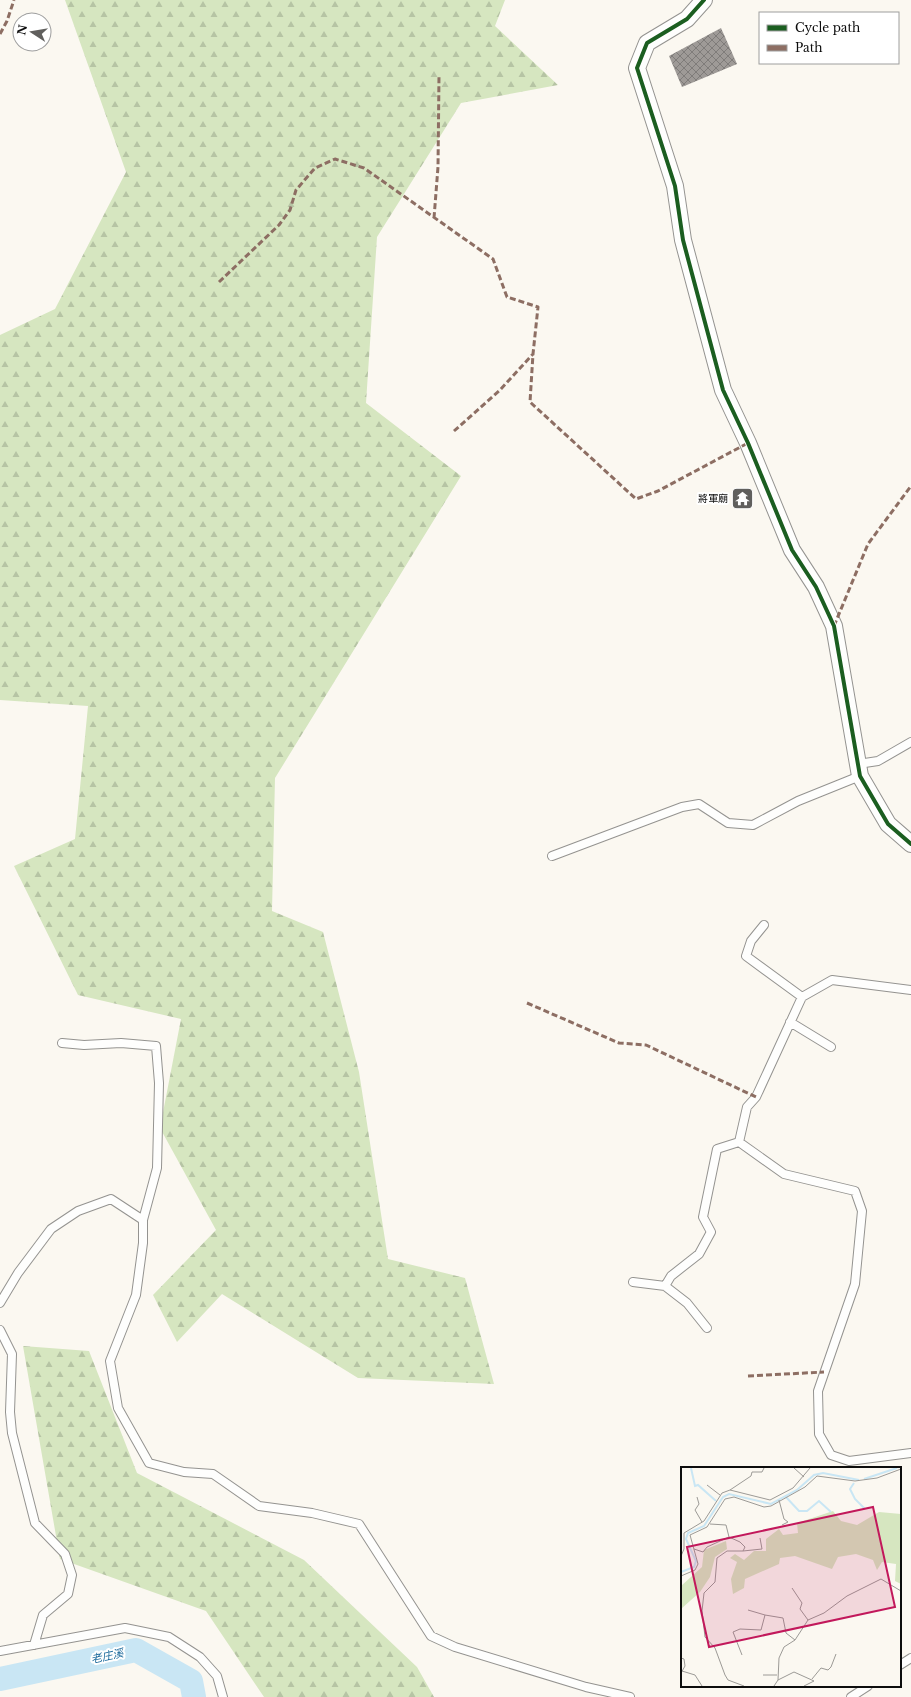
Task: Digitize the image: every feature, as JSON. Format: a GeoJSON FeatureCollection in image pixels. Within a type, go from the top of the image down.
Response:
{"type":"FeatureCollection","features":[{"type":"Feature","properties":{"kind":"street"},"geometry":{"type":"LineString","coordinates":[[704,0],[687,19],[647,43],[637,68],[675,186],[683,240],[723,390],[748,443],[792,550],[816,587],[834,626],[859,770],[888,824],[911,844]]}},
{"type":"Feature","properties":{"kind":"lane"},"geometry":{"type":"LineString","coordinates":[[552,856],[682,807],[699,804],[728,823],[753,825],[878,761],[911,742]]}},
{"type":"Feature","properties":{"kind":"lane"},"geometry":{"type":"LineString","coordinates":[[764,925],[751,941],[746,956],[802,997]]}},
{"type":"Feature","properties":{"kind":"lane"},"geometry":{"type":"LineString","coordinates":[[739,1142],[747,1108],[756,1097],[802,997],[832,980],[911,990]]}},
{"type":"Feature","properties":{"kind":"lane"},"geometry":{"type":"LineString","coordinates":[[790,1022],[831,1047]]}},
{"type":"Feature","properties":{"kind":"lane"},"geometry":{"type":"LineString","coordinates":[[62,1044],[84,1045],[120,1043],[156,1046],[158,1083],[157,1168],[143,1220],[143,1243],[136,1295],[110,1361],[118,1408],[149,1463],[184,1472],[213,1474],[259,1506],[312,1513],[359,1524],[431,1636],[455,1647],[578,1685],[630,1697]]}},
{"type":"Feature","properties":{"kind":"lane"},"geometry":{"type":"LineString","coordinates":[[665,1286],[671,1276],[699,1254],[711,1232],[703,1217],[717,1149],[739,1142]]}},
{"type":"Feature","properties":{"kind":"lane"},"geometry":{"type":"LineString","coordinates":[[739,1142],[784,1174],[855,1191],[862,1211],[855,1284],[818,1391],[818,1434],[831,1455],[849,1461],[911,1453]]}},
{"type":"Feature","properties":{"kind":"lane"},"geometry":{"type":"LineString","coordinates":[[0,1303],[18,1273],[51,1229],[78,1211],[112,1199],[143,1220]]}},
{"type":"Feature","properties":{"kind":"lane"},"geometry":{"type":"LineString","coordinates":[[633,1282],[665,1286],[687,1303],[707,1328]]}},
{"type":"Feature","properties":{"kind":"lane"},"geometry":{"type":"LineString","coordinates":[[0,1330],[12,1354],[10,1412],[12,1433],[35,1523],[65,1554],[72,1575],[68,1594],[42,1615],[34,1646]]}},
{"type":"Feature","properties":{"kind":"lane"},"geometry":{"type":"LineString","coordinates":[[0,1651],[34,1646],[125,1628],[169,1637],[200,1658],[217,1676],[223,1697]]}},
{"type":"Feature","properties":{"kind":"lane"},"geometry":{"type":"LineString","coordinates":[[901,1664],[911,1658]]}},
{"type":"Feature","properties":{"kind":"lane"},"geometry":{"type":"LineString","coordinates":[[851,1697],[866,1687]]}},
{"type":"Feature","properties":{"kind":"green space"},"geometry":{"type":"Polygon","coordinates":[[[65,0],[505,0],[495,26],[558,85],[461,103],[377,237],[366,403],[461,476],[275,778],[272,911],[323,932],[359,1072],[388,1259],[465,1278],[494,1384],[358,1378],[222,1294],[177,1342],[153,1295],[216,1230],[160,1128],[181,1019],[78,995],[14,866],[75,839],[88,706],[0,700],[0,335],[55,309],[126,172],[65,0]]]}},
{"type":"Feature","properties":{"kind":"green space"},"geometry":{"type":"Polygon","coordinates":[[[23,1346],[89,1351],[137,1473],[304,1560],[417,1667],[434,1697],[264,1697],[206,1611],[60,1559],[23,1346]]]}},
{"type":"Feature","properties":{"kind":"building"},"geometry":{"type":"Polygon","coordinates":[[[721,28],[737,64],[682,87],[669,56],[721,28]]]}},
{"type":"Feature","properties":{"kind":"waterway","name":"老庄溪"},"geometry":{"type":"LineString","coordinates":[[0,1679],[136,1650],[191,1681],[194,1697]]}},
{"type":"Feature","properties":{"kind":"marked path"},"geometry":{"type":"LineString","coordinates":[[0,34],[7,21],[14,0]]}},
{"type":"Feature","properties":{"kind":"marked path"},"geometry":{"type":"LineString","coordinates":[[434,218],[438,167],[439,76]]}},
{"type":"Feature","properties":{"kind":"marked path"},"geometry":{"type":"LineString","coordinates":[[219,282],[279,225],[290,210],[296,190],[315,168],[335,159],[364,168],[493,259],[507,297],[538,307],[530,402],[636,499],[658,491],[748,443]]}},
{"type":"Feature","properties":{"kind":"marked path"},"geometry":{"type":"LineString","coordinates":[[454,431],[500,390],[533,354]]}},
{"type":"Feature","properties":{"kind":"marked path"},"geometry":{"type":"LineString","coordinates":[[834,626],[868,544],[911,486]]}},
{"type":"Feature","properties":{"kind":"marked path"},"geometry":{"type":"LineString","coordinates":[[527,1003],[619,1043],[646,1045],[756,1097]]}},
{"type":"Feature","properties":{"kind":"marked path"},"geometry":{"type":"LineString","coordinates":[[748,1376],[824,1372]]}},
{"type":"Feature","properties":{"kind":"cycle path"},"geometry":{"type":"LineString","coordinates":[[704,0],[687,19],[647,43],[637,68],[675,186],[683,240],[723,390],[748,443],[792,550],[816,587],[834,626],[860,776],[888,824],[911,844]]}},
{"type":"Feature","properties":{"kind":"place","name":"將軍廟"},"geometry":{"type":"Point","coordinates":[743,498]}}]}
